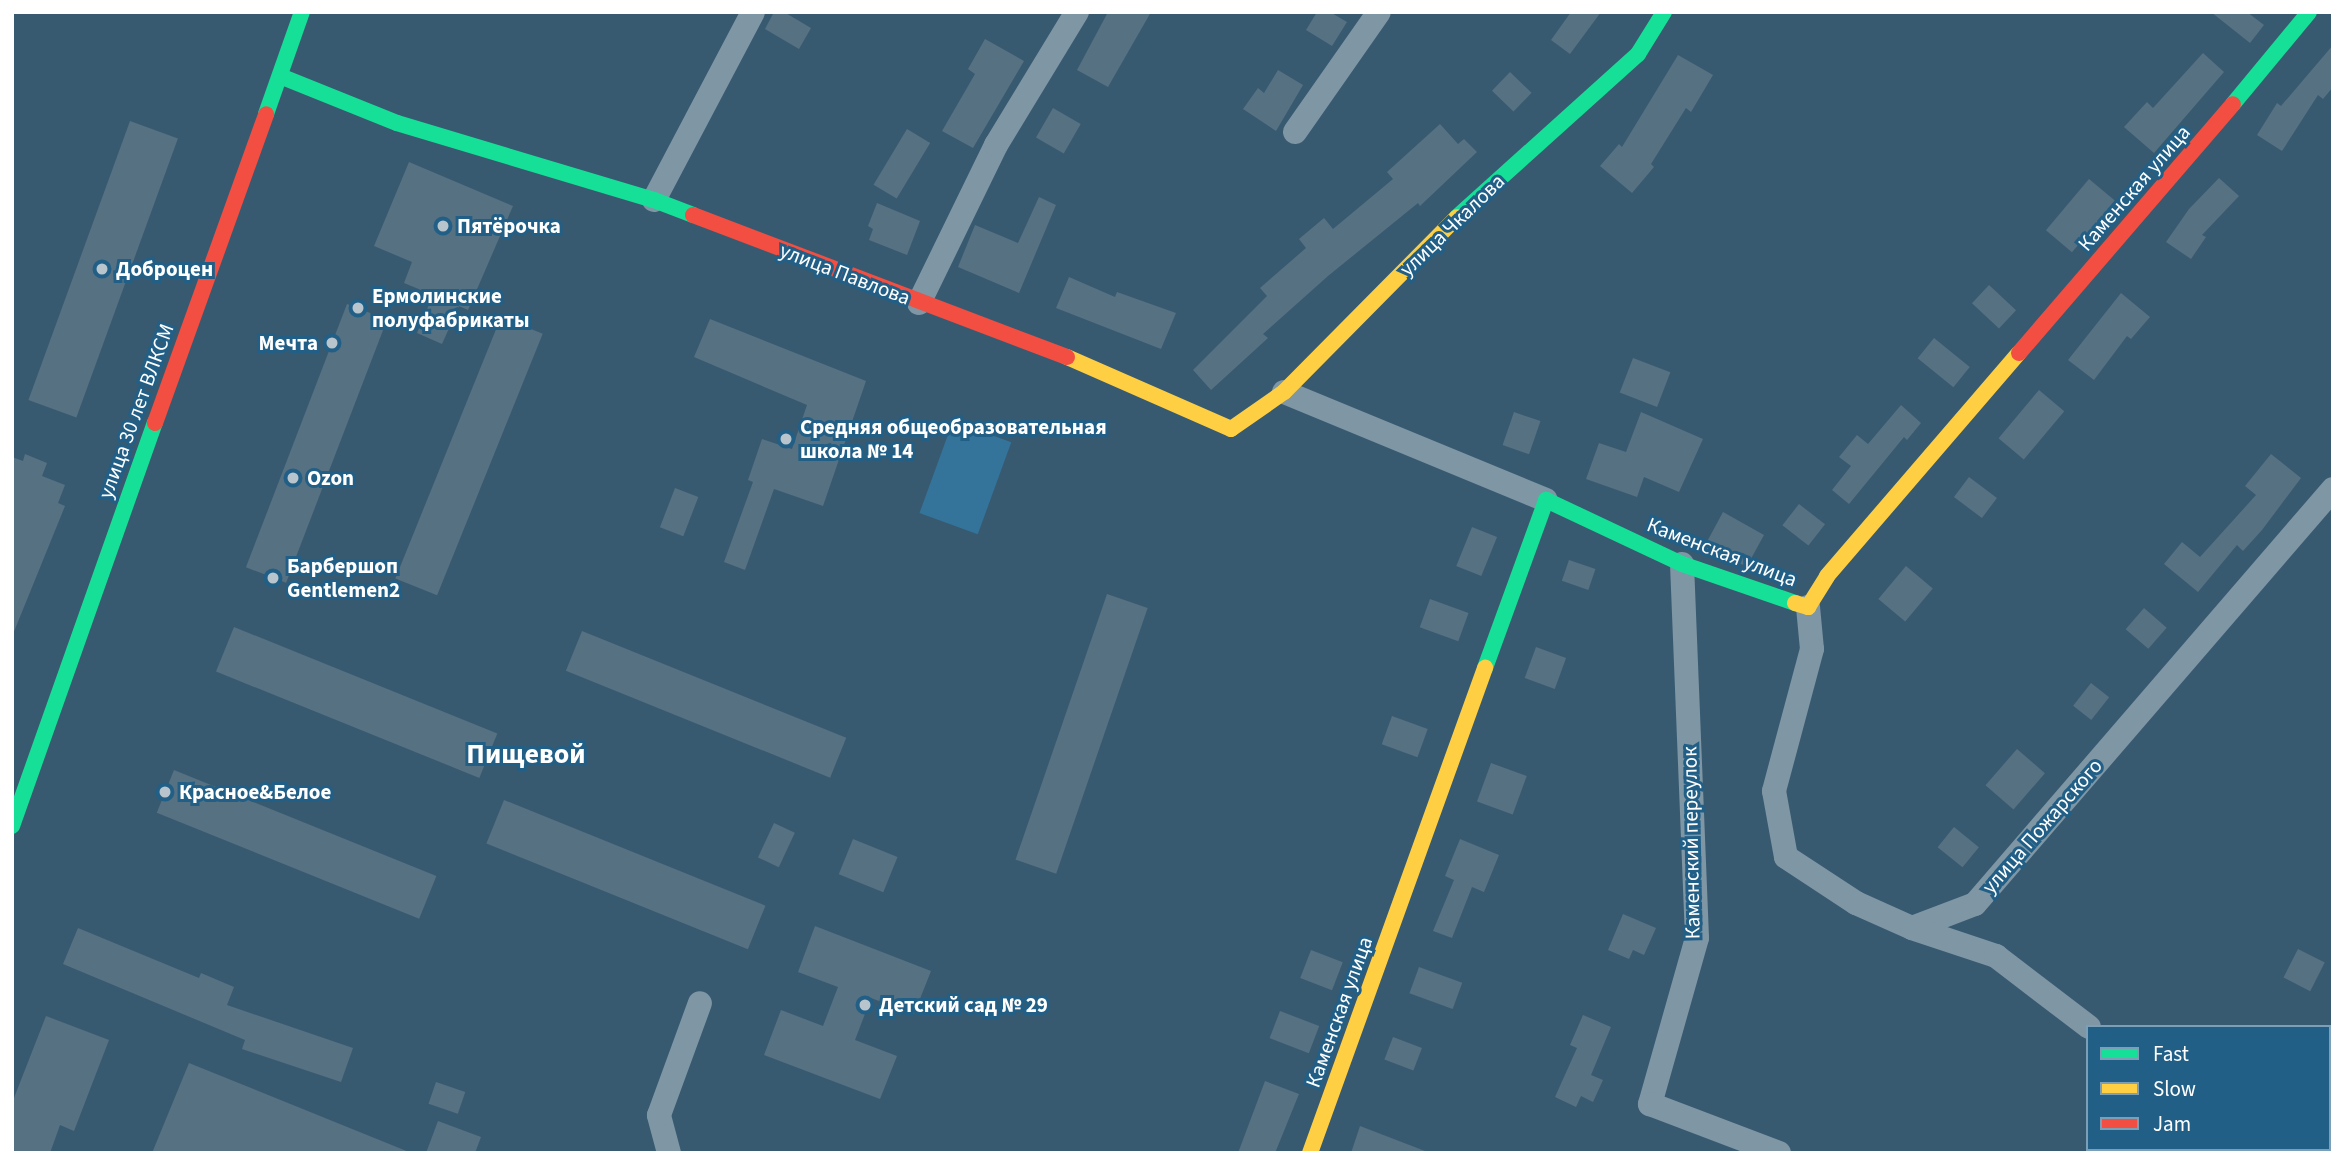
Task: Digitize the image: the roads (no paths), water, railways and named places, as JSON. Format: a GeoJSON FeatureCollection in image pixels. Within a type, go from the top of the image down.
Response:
{"type":"FeatureCollection","features":[{"type":"Feature","properties":{"kind":"street","name":"улица 30 лет ВЛКСМ"},"geometry":{"type":"LineString","coordinates":[[12,826],[302,12]]}},
{"type":"Feature","properties":{"kind":"street"},"geometry":{"type":"LineString","coordinates":[[654,200],[752,12]]}},
{"type":"Feature","properties":{"kind":"street"},"geometry":{"type":"LineString","coordinates":[[919,303],[996,145],[1077,12]]}},
{"type":"Feature","properties":{"kind":"street"},"geometry":{"type":"LineString","coordinates":[[1294,132],[1379,12]]}},
{"type":"Feature","properties":{"kind":"street","name":"улица Чкалова"},"geometry":{"type":"LineString","coordinates":[[1231,429],[1284,392],[1450,223],[1637,54],[1664,12]]}},
{"type":"Feature","properties":{"kind":"street","name":"Каменская улица"},"geometry":{"type":"LineString","coordinates":[[1310,1153],[1546,500],[1682,564],[1808,607],[1826,576],[2278,52],[2309,12]]}},
{"type":"Feature","properties":{"kind":"street","name":"улица Павлова"},"geometry":{"type":"LineString","coordinates":[[280,76],[397,123],[654,200],[1079,362],[1231,429]]}},
{"type":"Feature","properties":{"kind":"street"},"geometry":{"type":"LineString","coordinates":[[1284,392],[1546,500]]}},
{"type":"Feature","properties":{"kind":"street","name":"улица Пожарского"},"geometry":{"type":"LineString","coordinates":[[1912,928],[1975,904],[2333,489]]}},
{"type":"Feature","properties":{"kind":"street","name":"Каменский переулок"},"geometry":{"type":"LineString","coordinates":[[1682,564],[1697,938],[1650,1104],[1779,1153]]}},
{"type":"Feature","properties":{"kind":"street"},"geometry":{"type":"LineString","coordinates":[[1808,607],[1812,649],[1774,791],[1786,857],[1856,903],[1912,928],[1996,956],[2086,1025]]}},
{"type":"Feature","properties":{"kind":"street"},"geometry":{"type":"LineString","coordinates":[[669,1153],[659,1115],[700,1003]]}},
{"type":"Feature","properties":{"kind":"place","name":"Пятёрочка"},"geometry":{"type":"Point","coordinates":[443,226]}},
{"type":"Feature","properties":{"kind":"place","name":"Доброцен"},"geometry":{"type":"Point","coordinates":[102,269]}},
{"type":"Feature","properties":{"kind":"place","name":"Ермолинские полуфабрикаты"},"geometry":{"type":"Point","coordinates":[358,308]}},
{"type":"Feature","properties":{"kind":"place","name":"Мечта"},"geometry":{"type":"Point","coordinates":[332,343]}},
{"type":"Feature","properties":{"kind":"place","name":"Средняя общеобразовательная школа № 14"},"geometry":{"type":"Point","coordinates":[786,439]}},
{"type":"Feature","properties":{"kind":"place","name":"Ozon"},"geometry":{"type":"Point","coordinates":[293,478]}},
{"type":"Feature","properties":{"kind":"place","name":"Барбершоп Gentlemen2"},"geometry":{"type":"Point","coordinates":[273,578]}},
{"type":"Feature","properties":{"kind":"place","name":"Красное&Белое"},"geometry":{"type":"Point","coordinates":[165,792]}},
{"type":"Feature","properties":{"kind":"place","name":"Детский сад № 29"},"geometry":{"type":"Point","coordinates":[865,1005]}},
{"type":"Feature","properties":{"kind":"district","name":"Пищевой"},"geometry":{"type":"Point","coordinates":[526,754]}}]}
